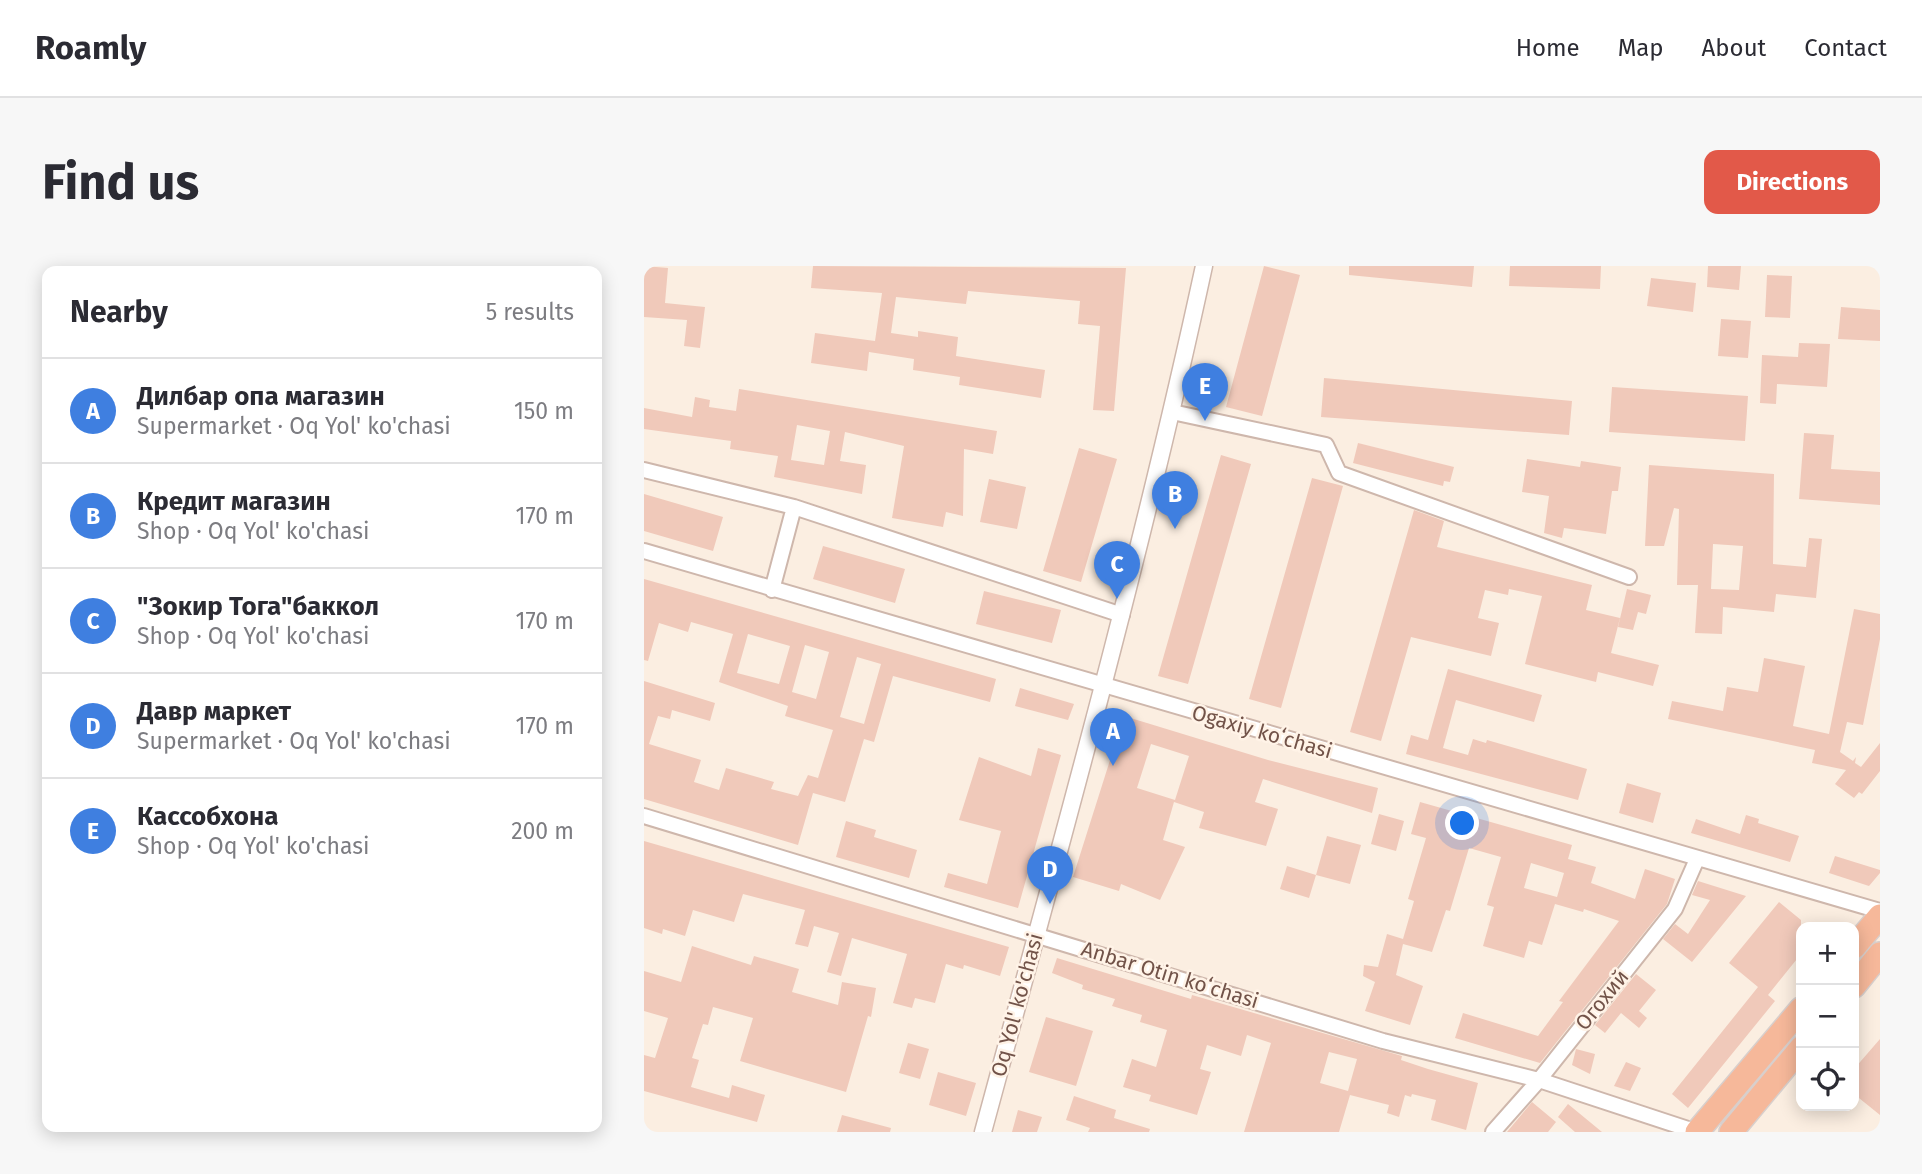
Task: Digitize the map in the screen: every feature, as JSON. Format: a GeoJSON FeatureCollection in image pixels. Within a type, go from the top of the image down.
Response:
{"type":"FeatureCollection","features":[{"type":"Feature","properties":{"kind":"highway"},"geometry":{"type":"LineString","coordinates":[[1859,941],[1880,914]]}},
{"type":"Feature","properties":{"kind":"highway"},"geometry":{"type":"LineString","coordinates":[[1855,985],[1880,954]]}},
{"type":"Feature","properties":{"kind":"highway"},"geometry":{"type":"LineString","coordinates":[[1697,1132],[1796,1015]]}},
{"type":"Feature","properties":{"kind":"highway"},"geometry":{"type":"LineString","coordinates":[[1731,1132],[1796,1054]]}},
{"type":"Feature","properties":{"kind":"street","name":"Oq Yol' ko'chasi"},"geometry":{"type":"LineString","coordinates":[[983,1132],[1104,687],[1172,412],[1203,266]]}},
{"type":"Feature","properties":{"kind":"street"},"geometry":{"type":"LineString","coordinates":[[1172,412],[1326,445],[1339,473],[1629,577]]}},
{"type":"Feature","properties":{"kind":"street"},"geometry":{"type":"LineString","coordinates":[[644,470],[793,507],[1122,615]]}},
{"type":"Feature","properties":{"kind":"street"},"geometry":{"type":"LineString","coordinates":[[772,590],[793,507]]}},
{"type":"Feature","properties":{"kind":"street","name":"Ogaxiy koʻchasi"},"geometry":{"type":"LineString","coordinates":[[644,551],[1880,914]]}},
{"type":"Feature","properties":{"kind":"street","name":"Anbar Otin koʻchasi"},"geometry":{"type":"LineString","coordinates":[[644,816],[1383,1041],[1539,1080],[1697,1132]]}},
{"type":"Feature","properties":{"kind":"street","name":"Огохий"},"geometry":{"type":"LineString","coordinates":[[1493,1132],[1539,1080],[1675,909],[1697,859]]}},
{"type":"Feature","properties":{"kind":"building"},"geometry":{"type":"Polygon","coordinates":[[[644,266],[668,268],[665,303],[705,307],[700,348],[684,346],[687,320],[644,317],[644,266]]]}},
{"type":"Feature","properties":{"kind":"building"},"geometry":{"type":"Polygon","coordinates":[[[813,266],[1126,268],[1114,411],[1093,410],[1100,326],[1078,324],[1080,301],[968,291],[966,304],[896,297],[891,333],[918,337],[918,331],[958,337],[956,356],[1045,370],[1041,398],[959,385],[960,377],[913,370],[914,359],[869,352],[867,371],[811,363],[815,333],[875,341],[882,293],[811,288],[813,266]]]}},
{"type":"Feature","properties":{"kind":"building"},"geometry":{"type":"Polygon","coordinates":[[[1264,266],[1300,275],[1262,416],[1226,407],[1264,266]]]}},
{"type":"Feature","properties":{"kind":"building"},"geometry":{"type":"Polygon","coordinates":[[[1349,266],[1474,266],[1472,287],[1349,275],[1349,266]]]}},
{"type":"Feature","properties":{"kind":"building"},"geometry":{"type":"Polygon","coordinates":[[[1510,266],[1601,266],[1600,289],[1509,286],[1510,266]]]}},
{"type":"Feature","properties":{"kind":"building"},"geometry":{"type":"Polygon","coordinates":[[[1708,266],[1741,266],[1739,290],[1707,287],[1708,266]]]}},
{"type":"Feature","properties":{"kind":"building"},"geometry":{"type":"Polygon","coordinates":[[[1767,275],[1792,276],[1790,318],[1765,317],[1767,275]]]}},
{"type":"Feature","properties":{"kind":"building"},"geometry":{"type":"Polygon","coordinates":[[[1651,278],[1696,283],[1693,312],[1647,306],[1651,278]]]}},
{"type":"Feature","properties":{"kind":"building"},"geometry":{"type":"Polygon","coordinates":[[[1841,307],[1880,310],[1880,341],[1838,339],[1841,307]]]}},
{"type":"Feature","properties":{"kind":"building"},"geometry":{"type":"Polygon","coordinates":[[[1721,319],[1751,321],[1748,358],[1718,356],[1721,319]]]}},
{"type":"Feature","properties":{"kind":"building"},"geometry":{"type":"Polygon","coordinates":[[[1799,343],[1830,344],[1827,387],[1777,384],[1776,404],[1760,403],[1762,355],[1798,357],[1799,343]]]}},
{"type":"Feature","properties":{"kind":"building"},"geometry":{"type":"Polygon","coordinates":[[[1324,378],[1572,401],[1569,435],[1321,417],[1324,378]]]}},
{"type":"Feature","properties":{"kind":"building"},"geometry":{"type":"Polygon","coordinates":[[[1612,387],[1748,396],[1745,441],[1609,432],[1612,387]]]}},
{"type":"Feature","properties":{"kind":"building"},"geometry":{"type":"Polygon","coordinates":[[[739,389],[997,431],[993,454],[964,449],[963,516],[946,512],[943,527],[892,518],[904,446],[845,432],[840,461],[866,465],[862,494],[774,477],[778,456],[730,449],[731,441],[644,429],[644,408],[692,417],[695,397],[710,400],[709,407],[736,411],[739,389]],[[797,425],[791,460],[824,465],[830,431],[797,425]]]}},
{"type":"Feature","properties":{"kind":"building"},"geometry":{"type":"Polygon","coordinates":[[[1804,433],[1834,435],[1831,469],[1880,472],[1880,505],[1799,499],[1804,433]]]}},
{"type":"Feature","properties":{"kind":"building"},"geometry":{"type":"Polygon","coordinates":[[[1358,443],[1454,467],[1450,482],[1444,481],[1443,486],[1353,463],[1358,443]]]}},
{"type":"Feature","properties":{"kind":"building"},"geometry":{"type":"Polygon","coordinates":[[[1079,448],[1117,459],[1081,582],[1043,571],[1079,448]]]}},
{"type":"Feature","properties":{"kind":"building"},"geometry":{"type":"Polygon","coordinates":[[[1221,455],[1251,464],[1188,684],[1158,676],[1221,455]]]}},
{"type":"Feature","properties":{"kind":"building"},"geometry":{"type":"Polygon","coordinates":[[[1527,459],[1580,467],[1581,461],[1621,467],[1618,491],[1612,491],[1606,534],[1564,528],[1562,538],[1544,533],[1549,496],[1522,492],[1527,459]]]}},
{"type":"Feature","properties":{"kind":"building"},"geometry":{"type":"Polygon","coordinates":[[[1649,465],[1774,474],[1773,564],[1806,567],[1809,538],[1822,539],[1816,598],[1776,594],[1774,612],[1723,607],[1722,634],[1695,633],[1698,585],[1677,585],[1679,509],[1674,508],[1664,546],[1645,546],[1649,465]],[[1713,544],[1711,589],[1739,590],[1743,546],[1713,544]]]}},
{"type":"Feature","properties":{"kind":"building"},"geometry":{"type":"Polygon","coordinates":[[[1312,478],[1343,486],[1281,708],[1249,699],[1312,478]]]}},
{"type":"Feature","properties":{"kind":"building"},"geometry":{"type":"Polygon","coordinates":[[[989,479],[1026,487],[1017,529],[980,522],[989,479]]]}},
{"type":"Feature","properties":{"kind":"building"},"geometry":{"type":"Polygon","coordinates":[[[644,494],[723,517],[713,551],[644,531],[644,494]]]}},
{"type":"Feature","properties":{"kind":"building"},"geometry":{"type":"Polygon","coordinates":[[[1414,510],[1444,521],[1437,547],[1592,585],[1586,610],[1620,618],[1611,653],[1659,665],[1653,686],[1598,672],[1596,682],[1525,664],[1542,596],[1509,589],[1508,595],[1485,590],[1478,618],[1499,623],[1491,656],[1411,637],[1381,741],[1350,732],[1414,510]]]}},
{"type":"Feature","properties":{"kind":"building"},"geometry":{"type":"Polygon","coordinates":[[[823,546],[905,569],[895,603],[813,579],[823,546]]]}},
{"type":"Feature","properties":{"kind":"building"},"geometry":{"type":"Polygon","coordinates":[[[644,579],[996,679],[990,702],[893,676],[874,742],[864,739],[845,802],[813,793],[798,845],[644,799],[644,681],[715,703],[710,721],[672,710],[670,719],[658,716],[649,744],[701,760],[694,782],[719,790],[726,768],[774,782],[771,789],[798,796],[808,775],[818,778],[833,730],[785,716],[788,706],[719,682],[733,634],[691,622],[688,632],[659,623],[648,661],[644,660],[644,579]],[[748,634],[737,673],[779,684],[790,646],[748,634]],[[805,645],[792,692],[816,699],[829,652],[805,645]],[[857,657],[840,717],[864,724],[881,664],[857,657]]]}},
{"type":"Feature","properties":{"kind":"building"},"geometry":{"type":"Polygon","coordinates":[[[1627,589],[1651,595],[1646,614],[1638,612],[1633,630],[1618,627],[1627,589]]]}},
{"type":"Feature","properties":{"kind":"building"},"geometry":{"type":"Polygon","coordinates":[[[984,591],[1061,610],[1052,643],[976,624],[984,591]]]}},
{"type":"Feature","properties":{"kind":"building"},"geometry":{"type":"Polygon","coordinates":[[[1854,609],[1880,614],[1880,639],[1863,725],[1847,722],[1840,752],[1853,761],[1856,757],[1855,763],[1861,767],[1880,743],[1880,771],[1862,794],[1859,792],[1854,798],[1835,784],[1846,770],[1812,763],[1815,750],[1668,719],[1672,701],[1723,711],[1727,687],[1758,692],[1764,658],[1805,666],[1793,726],[1829,734],[1854,609]]]}},
{"type":"Feature","properties":{"kind":"building"},"geometry":{"type":"Polygon","coordinates":[[[1448,669],[1542,695],[1534,722],[1456,700],[1443,748],[1468,755],[1473,739],[1486,743],[1487,740],[1587,769],[1578,800],[1406,754],[1411,735],[1428,740],[1448,669]]]}},
{"type":"Feature","properties":{"kind":"building"},"geometry":{"type":"Polygon","coordinates":[[[1020,688],[1074,704],[1068,720],[1015,706],[1020,688]]]}},
{"type":"Feature","properties":{"kind":"building"},"geometry":{"type":"Polygon","coordinates":[[[1124,716],[1268,760],[1378,788],[1372,813],[1263,779],[1255,802],[1278,809],[1266,846],[1199,828],[1204,812],[1174,802],[1163,840],[1185,847],[1160,900],[1121,884],[1119,891],[1073,877],[1124,716]],[[1151,744],[1137,788],[1175,800],[1189,756],[1151,744]]]}},
{"type":"Feature","properties":{"kind":"building"},"geometry":{"type":"Polygon","coordinates":[[[1038,748],[1061,755],[1018,908],[944,887],[948,873],[987,884],[1001,831],[959,820],[979,757],[1031,776],[1038,748]]]}},
{"type":"Feature","properties":{"kind":"building"},"geometry":{"type":"Polygon","coordinates":[[[1627,783],[1661,793],[1653,823],[1619,813],[1627,783]]]}},
{"type":"Feature","properties":{"kind":"building"},"geometry":{"type":"Polygon","coordinates":[[[1420,802],[1572,845],[1568,859],[1596,867],[1591,883],[1635,899],[1645,869],[1675,879],[1667,904],[1540,1063],[1455,1038],[1463,1013],[1538,1036],[1563,1002],[1559,1001],[1619,921],[1584,909],[1583,912],[1555,904],[1542,945],[1529,941],[1524,958],[1483,946],[1494,907],[1487,905],[1501,857],[1469,848],[1450,911],[1446,910],[1432,952],[1403,944],[1396,975],[1423,986],[1410,1025],[1365,1011],[1375,982],[1363,976],[1364,965],[1378,967],[1387,934],[1403,939],[1414,901],[1408,899],[1426,838],[1411,834],[1420,802]],[[1531,863],[1524,888],[1557,897],[1564,873],[1531,863]]]}},
{"type":"Feature","properties":{"kind":"building"},"geometry":{"type":"Polygon","coordinates":[[[1379,814],[1404,821],[1396,851],[1371,844],[1379,814]]]}},
{"type":"Feature","properties":{"kind":"building"},"geometry":{"type":"Polygon","coordinates":[[[1746,815],[1759,819],[1758,823],[1799,836],[1790,862],[1691,833],[1696,819],[1740,834],[1746,815]]]}},
{"type":"Feature","properties":{"kind":"building"},"geometry":{"type":"Polygon","coordinates":[[[846,821],[876,830],[874,837],[917,850],[909,878],[836,857],[846,821]]]}},
{"type":"Feature","properties":{"kind":"building"},"geometry":{"type":"Polygon","coordinates":[[[1327,836],[1361,845],[1350,884],[1316,875],[1327,836]]]}},
{"type":"Feature","properties":{"kind":"building"},"geometry":{"type":"Polygon","coordinates":[[[644,841],[1009,947],[1000,976],[964,965],[963,969],[946,964],[935,1003],[915,998],[912,1008],[893,1003],[907,954],[852,938],[841,976],[827,972],[839,933],[814,926],[808,947],[795,944],[805,910],[743,894],[734,922],[693,910],[685,936],[663,929],[662,934],[644,928],[644,841]]]}},
{"type":"Feature","properties":{"kind":"building"},"geometry":{"type":"Polygon","coordinates":[[[1835,856],[1880,870],[1880,873],[1869,886],[1829,873],[1835,856]]]}},
{"type":"Feature","properties":{"kind":"building"},"geometry":{"type":"Polygon","coordinates":[[[1287,866],[1316,875],[1309,898],[1280,889],[1287,866]]]}},
{"type":"Feature","properties":{"kind":"building"},"geometry":{"type":"Polygon","coordinates":[[[1698,881],[1746,896],[1692,962],[1663,939],[1675,924],[1688,934],[1710,900],[1692,895],[1698,881]]]}},
{"type":"Feature","properties":{"kind":"building"},"geometry":{"type":"Polygon","coordinates":[[[1779,902],[1801,920],[1796,922],[1796,960],[1768,995],[1775,1001],[1688,1108],[1672,1094],[1758,987],[1729,963],[1779,902]]]}},
{"type":"Feature","properties":{"kind":"building"},"geometry":{"type":"Polygon","coordinates":[[[692,946],[751,965],[754,956],[799,969],[792,992],[838,1005],[842,982],[876,988],[871,1017],[868,1016],[846,1092],[740,1061],[753,1018],[713,1007],[708,1025],[703,1024],[692,1058],[699,1060],[691,1087],[729,1098],[732,1085],[765,1095],[757,1122],[644,1091],[644,1055],[655,1058],[668,1018],[644,1011],[644,971],[681,982],[692,946]]]}},
{"type":"Feature","properties":{"kind":"building"},"geometry":{"type":"Polygon","coordinates":[[[1057,958],[1191,999],[1192,995],[1402,1056],[1401,1060],[1478,1083],[1466,1130],[1431,1120],[1436,1100],[1412,1094],[1411,1097],[1405,1095],[1399,1117],[1387,1113],[1389,1105],[1350,1095],[1339,1132],[1244,1132],[1271,1043],[1247,1035],[1241,1056],[1207,1045],[1200,1069],[1211,1072],[1197,1115],[1149,1101],[1151,1095],[1123,1087],[1132,1059],[1156,1067],[1167,1030],[1140,1022],[1142,1015],[1112,1006],[1115,999],[1082,989],[1083,985],[1052,973],[1057,958]],[[1329,1052],[1320,1083],[1348,1091],[1357,1059],[1329,1052]]]}},
{"type":"Feature","properties":{"kind":"building"},"geometry":{"type":"Polygon","coordinates":[[[1636,974],[1656,990],[1639,1011],[1647,1018],[1639,1028],[1621,1013],[1605,1033],[1595,1025],[1636,974]]]}},
{"type":"Feature","properties":{"kind":"building"},"geometry":{"type":"Polygon","coordinates":[[[1046,1017],[1093,1031],[1076,1086],[1029,1072],[1046,1017]]]}},
{"type":"Feature","properties":{"kind":"building"},"geometry":{"type":"Polygon","coordinates":[[[1880,1039],[1880,1115],[1859,1098],[1859,1063],[1880,1039]]]}},
{"type":"Feature","properties":{"kind":"building"},"geometry":{"type":"Polygon","coordinates":[[[908,1043],[929,1049],[920,1079],[899,1073],[908,1043]]]}},
{"type":"Feature","properties":{"kind":"building"},"geometry":{"type":"Polygon","coordinates":[[[1576,1049],[1595,1054],[1590,1074],[1572,1065],[1576,1049]]]}},
{"type":"Feature","properties":{"kind":"building"},"geometry":{"type":"Polygon","coordinates":[[[1626,1062],[1641,1068],[1630,1091],[1614,1086],[1626,1062]]]}},
{"type":"Feature","properties":{"kind":"building"},"geometry":{"type":"Polygon","coordinates":[[[938,1072],[976,1083],[966,1116],[929,1105],[938,1072]]]}},
{"type":"Feature","properties":{"kind":"building"},"geometry":{"type":"Polygon","coordinates":[[[1074,1096],[1116,1110],[1114,1118],[1150,1129],[1149,1132],[1088,1132],[1090,1128],[1066,1120],[1074,1096]]]}},
{"type":"Feature","properties":{"kind":"building"},"geometry":{"type":"Polygon","coordinates":[[[1532,1102],[1556,1122],[1548,1132],[1507,1132],[1532,1102]]]}},
{"type":"Feature","properties":{"kind":"building"},"geometry":{"type":"Polygon","coordinates":[[[1568,1104],[1602,1132],[1575,1132],[1558,1117],[1568,1104]]]}},
{"type":"Feature","properties":{"kind":"building"},"geometry":{"type":"Polygon","coordinates":[[[1018,1110],[1042,1117],[1037,1132],[1012,1132],[1018,1110]]]}},
{"type":"Feature","properties":{"kind":"building"},"geometry":{"type":"Polygon","coordinates":[[[842,1115],[891,1128],[890,1132],[837,1132],[842,1115]]]}},
{"type":"Feature","properties":{"kind":"place","name":"Кассобхона"},"geometry":{"type":"Point","coordinates":[1205,421]}},
{"type":"Feature","properties":{"kind":"place","name":"Кредит магазин"},"geometry":{"type":"Point","coordinates":[1175,529]}},
{"type":"Feature","properties":{"kind":"place","name":"\"Зокир Тога\"баккол"},"geometry":{"type":"Point","coordinates":[1117,599]}},
{"type":"Feature","properties":{"kind":"place","name":"Дилбар опа магазин"},"geometry":{"type":"Point","coordinates":[1113,766]}},
{"type":"Feature","properties":{"kind":"place","name":"Давр маркет"},"geometry":{"type":"Point","coordinates":[1050,904]}}]}
